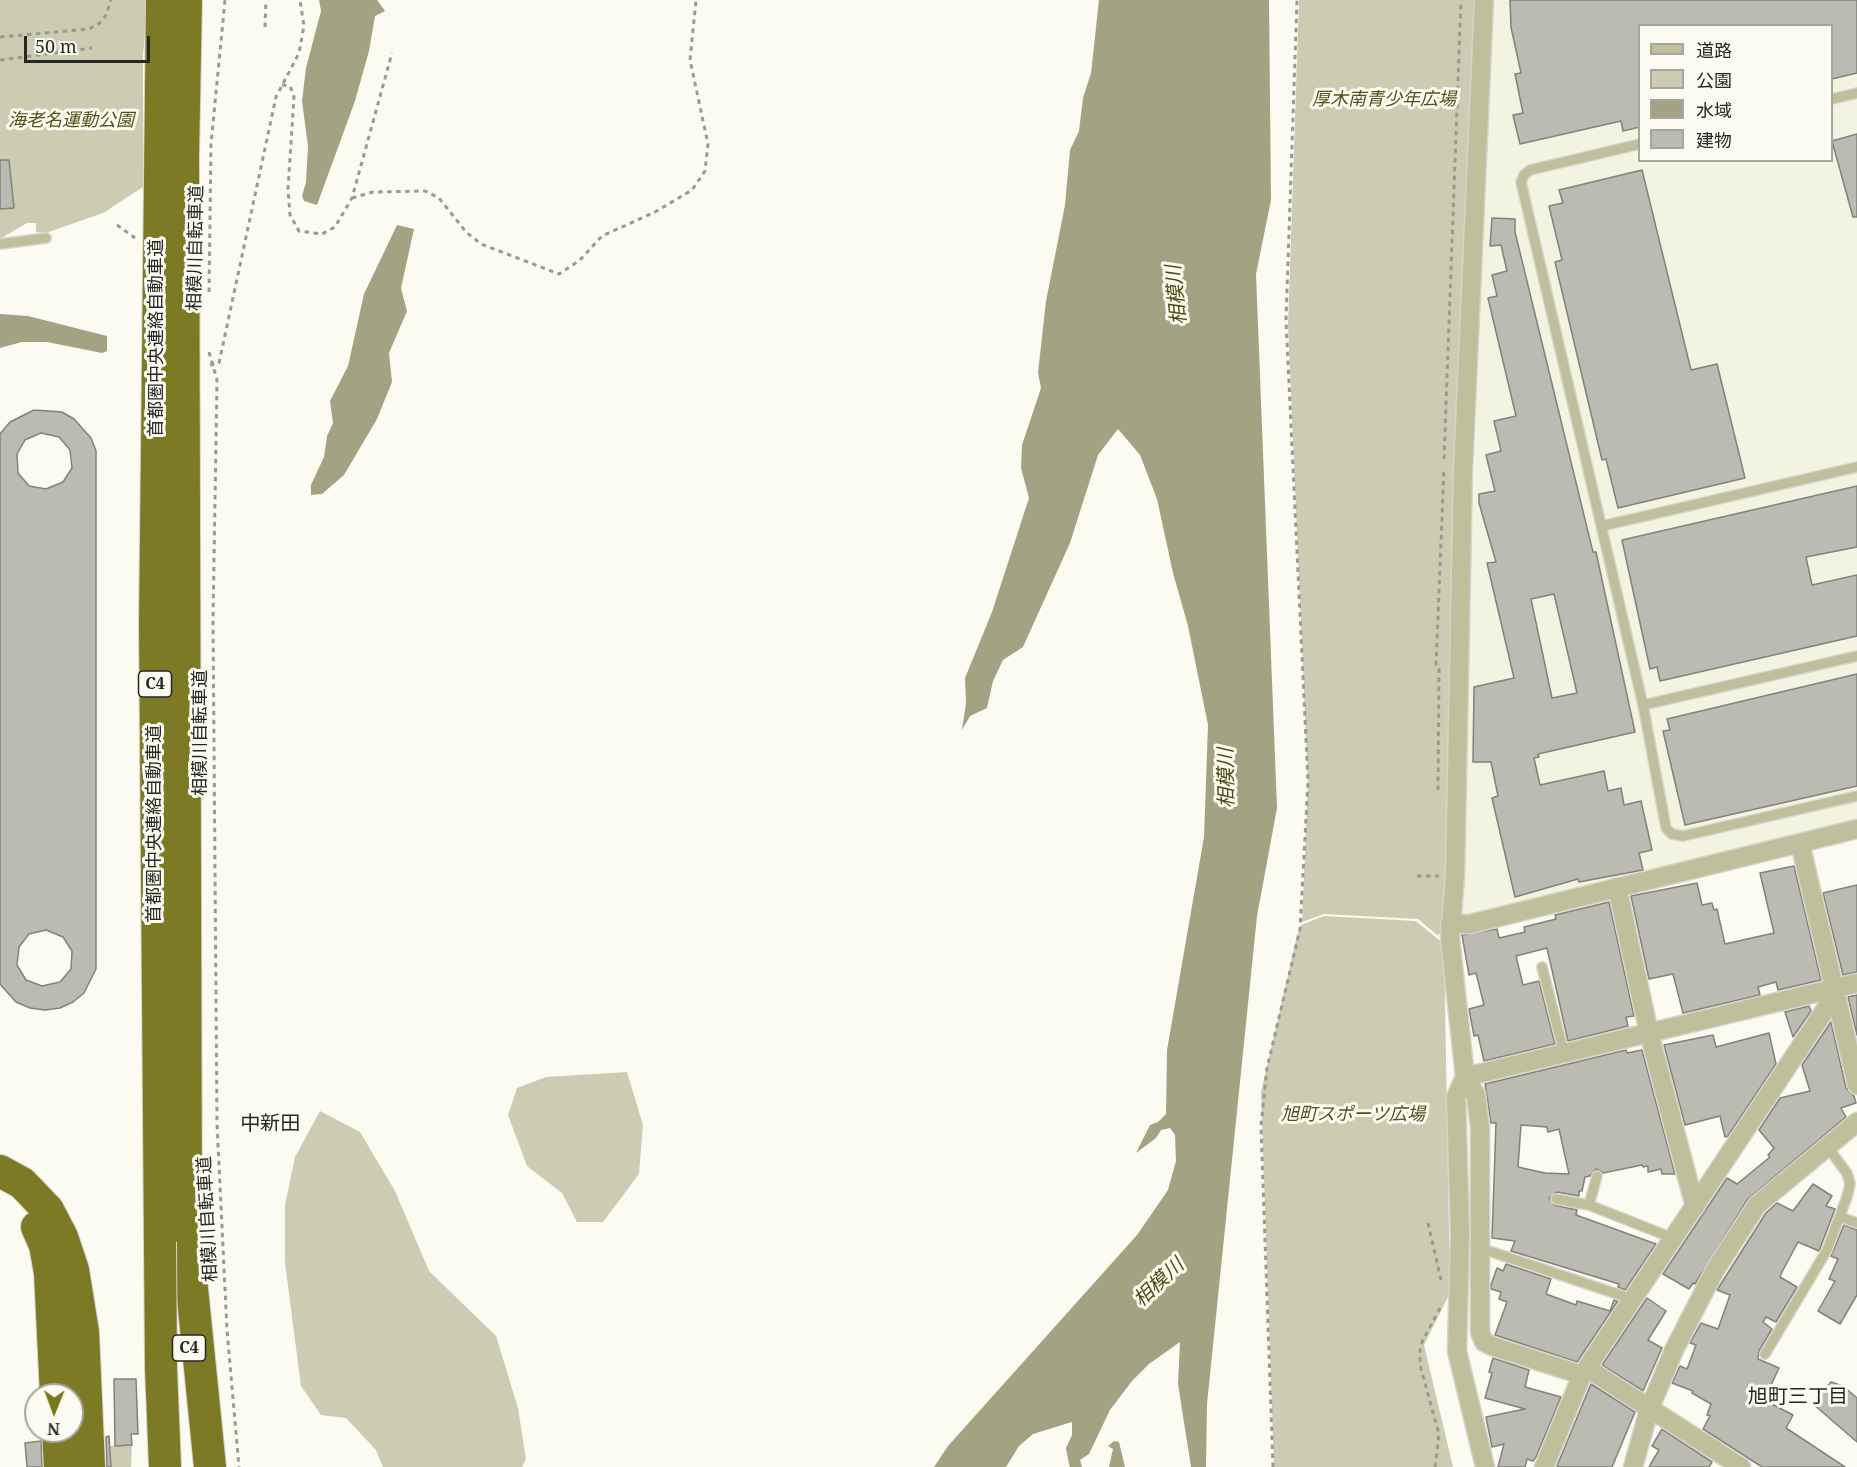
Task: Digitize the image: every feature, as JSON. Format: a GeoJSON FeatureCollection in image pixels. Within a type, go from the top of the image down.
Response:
{"type":"FeatureCollection","features":[{"type":"Feature","properties":{"kind":"highway","name":"首都圏中央連絡自動車道"},"geometry":{"type":"LineString","coordinates":[[162,0],[155,624],[160,1368],[165,1467]]}},
{"type":"Feature","properties":{"kind":"highway","name":"首都圏中央連絡自動車道"},"geometry":{"type":"LineString","coordinates":[[186,0],[183,253],[186,1229],[193,1467]]}},
{"type":"Feature","properties":{"kind":"highway"},"geometry":{"type":"LineString","coordinates":[[0,1171],[22,1183],[48,1210],[62,1237],[73,1270],[83,1332],[89,1467]]}},
{"type":"Feature","properties":{"kind":"highway"},"geometry":{"type":"LineString","coordinates":[[0,1190],[20,1204],[35,1223],[45,1245],[50,1273],[55,1383]]}},
{"type":"Feature","properties":{"kind":"highway"},"geometry":{"type":"LineString","coordinates":[[186,1229],[210,1467]]}},
{"type":"Feature","properties":{"kind":"highway"},"geometry":{"type":"LineString","coordinates":[[157,1467],[160,1368]]}},
{"type":"Feature","properties":{"kind":"highway"},"geometry":{"type":"LineString","coordinates":[[59,1443],[60,1467]]}},
{"type":"Feature","properties":{"kind":"street"},"geometry":{"type":"LineString","coordinates":[[1484,0],[1463,471],[1455,876],[1450,924],[1465,1077],[1476,1095],[1480,1128],[1480,1332],[1484,1342],[1585,1372],[1741,1467]]}},
{"type":"Feature","properties":{"kind":"street"},"geometry":{"type":"LineString","coordinates":[[1450,924],[1470,924],[1857,829]]}},
{"type":"Feature","properties":{"kind":"street"},"geometry":{"type":"LineString","coordinates":[[1800,843],[1857,1085]]}},
{"type":"Feature","properties":{"kind":"street"},"geometry":{"type":"LineString","coordinates":[[1617,887],[1649,1033],[1695,1207]]}},
{"type":"Feature","properties":{"kind":"street"},"geometry":{"type":"LineString","coordinates":[[1465,1077],[1834,992],[1857,983]]}},
{"type":"Feature","properties":{"kind":"street"},"geometry":{"type":"LineString","coordinates":[[1544,1467],[1585,1372],[1632,1299],[1675,1239],[1834,992]]}},
{"type":"Feature","properties":{"kind":"street"},"geometry":{"type":"LineString","coordinates":[[1465,1077],[1456,1097],[1460,1234],[1452,1299],[1457,1351],[1485,1467]]}},
{"type":"Feature","properties":{"kind":"street"},"geometry":{"type":"LineString","coordinates":[[1633,1467],[1649,1410],[1674,1350],[1715,1269],[1757,1205],[1855,1126]]}},
{"type":"Feature","properties":{"kind":"lane"},"geometry":{"type":"LineString","coordinates":[[1833,99],[1857,93]]}},
{"type":"Feature","properties":{"kind":"lane"},"geometry":{"type":"LineString","coordinates":[[1638,144],[1530,170],[1521,182],[1643,705],[1666,828],[1672,834],[1683,836],[1857,796]]}},
{"type":"Feature","properties":{"kind":"lane"},"geometry":{"type":"LineString","coordinates":[[0,244],[45,238]]}},
{"type":"Feature","properties":{"kind":"lane"},"geometry":{"type":"LineString","coordinates":[[1602,526],[1857,467]]}},
{"type":"Feature","properties":{"kind":"lane"},"geometry":{"type":"LineString","coordinates":[[1643,705],[1857,656]]}},
{"type":"Feature","properties":{"kind":"lane"},"geometry":{"type":"LineString","coordinates":[[1542,967],[1564,1053]]}},
{"type":"Feature","properties":{"kind":"lane"},"geometry":{"type":"LineString","coordinates":[[1765,1354],[1827,1250],[1840,1217],[1850,1184],[1847,1173],[1828,1148]]}},
{"type":"Feature","properties":{"kind":"lane"},"geometry":{"type":"LineString","coordinates":[[1589,1205],[1597,1176]]}},
{"type":"Feature","properties":{"kind":"lane"},"geometry":{"type":"LineString","coordinates":[[1556,1198],[1589,1205],[1675,1239]]}},
{"type":"Feature","properties":{"kind":"lane"},"geometry":{"type":"LineString","coordinates":[[1840,1217],[1857,1223]]}},
{"type":"Feature","properties":{"kind":"lane"},"geometry":{"type":"LineString","coordinates":[[1480,1248],[1632,1299]]}},
{"type":"Feature","properties":{"kind":"path"},"geometry":{"type":"LineString","coordinates":[[0,37],[89,29],[106,15],[111,0]]}},
{"type":"Feature","properties":{"kind":"path","name":"相模川自転車道"},"geometry":{"type":"LineString","coordinates":[[209,296],[211,144],[225,0]]}},
{"type":"Feature","properties":{"kind":"path"},"geometry":{"type":"LineString","coordinates":[[265,27],[266,0]]}},
{"type":"Feature","properties":{"kind":"path"},"geometry":{"type":"LineString","coordinates":[[212,365],[219,363],[276,97],[299,53],[304,26],[300,0]]}},
{"type":"Feature","properties":{"kind":"path"},"geometry":{"type":"LineString","coordinates":[[352,198],[373,192],[425,191],[439,198],[466,232],[481,244],[559,274],[580,260],[602,236],[655,213],[692,190],[705,171],[708,144],[690,60],[696,0]]}},
{"type":"Feature","properties":{"kind":"path"},"geometry":{"type":"LineString","coordinates":[[1273,1467],[1261,1126],[1267,1068],[1300,929],[1308,782],[1286,320],[1297,0]]}},
{"type":"Feature","properties":{"kind":"path"},"geometry":{"type":"LineString","coordinates":[[0,60],[92,48]]}},
{"type":"Feature","properties":{"kind":"path"},"geometry":{"type":"LineString","coordinates":[[282,85],[290,86],[294,97],[288,189],[290,215],[299,231],[322,234],[335,227],[352,198],[392,53]]}},
{"type":"Feature","properties":{"kind":"path","name":"相模川自転車道"},"geometry":{"type":"LineString","coordinates":[[208,349],[217,380],[213,620],[217,1124],[227,1330],[239,1467]]}},
{"type":"Feature","properties":{"kind":"path"},"geometry":{"type":"LineString","coordinates":[[1428,1223],[1452,1299],[1422,1342],[1420,1351],[1420,1365],[1439,1434],[1435,1467]]}},
{"type":"Feature","properties":{"kind":"shaded area"},"geometry":{"type":"Polygon","coordinates":[[[1493,0],[1857,0],[1857,825],[1466,917],[1461,913],[1467,666],[1493,0]]]}},
{"type":"Feature","properties":{"kind":"green space","name":"海老名運動公園"},"geometry":{"type":"Polygon","coordinates":[[[0,0],[148,0],[143,55],[143,187],[103,213],[46,233],[36,232],[36,223],[27,223],[0,239],[0,0]]]}},
{"type":"Feature","properties":{"kind":"green space","name":"厚木南青少年広場"},"geometry":{"type":"Polygon","coordinates":[[[1299,0],[1476,0],[1444,932],[1437,935],[1418,919],[1324,914],[1302,922],[1308,783],[1288,325],[1299,0]]]}},
{"type":"Feature","properties":{"kind":"green space","name":"旭町スポーツ広場"},"geometry":{"type":"Polygon","coordinates":[[[1324,916],[1416,921],[1444,944],[1450,1293],[1424,1345],[1453,1467],[1274,1467],[1261,1092],[1297,936],[1301,925],[1324,916]]]}},
{"type":"Feature","properties":{"kind":"green space"},"geometry":{"type":"Polygon","coordinates":[[[627,1072],[643,1125],[639,1174],[603,1222],[577,1222],[562,1193],[527,1166],[508,1115],[517,1088],[546,1077],[627,1072]]]}},
{"type":"Feature","properties":{"kind":"green space"},"geometry":{"type":"Polygon","coordinates":[[[320,1111],[360,1132],[395,1191],[429,1271],[496,1336],[518,1408],[526,1459],[522,1467],[383,1467],[376,1450],[346,1418],[321,1415],[301,1386],[285,1263],[285,1205],[295,1157],[320,1111]]]}},
{"type":"Feature","properties":{"kind":"green space"},"geometry":{"type":"Polygon","coordinates":[[[132,1445],[131,1467],[111,1467],[110,1446],[132,1445]]]}},
{"type":"Feature","properties":{"kind":"water"},"geometry":{"type":"Polygon","coordinates":[[[319,0],[377,0],[385,11],[375,16],[369,51],[355,101],[317,205],[304,201],[302,196],[306,182],[308,146],[302,101],[306,68],[321,11],[319,0]]]}},
{"type":"Feature","properties":{"kind":"water","name":"相模川"},"geometry":{"type":"Polygon","coordinates":[[[1099,0],[1269,0],[1271,200],[1256,274],[1277,808],[1257,916],[1207,1404],[1206,1467],[1191,1467],[1178,1384],[1180,1342],[1149,1364],[1132,1381],[1110,1410],[1089,1454],[1080,1460],[1082,1467],[1070,1467],[1069,1464],[1066,1448],[1072,1435],[1072,1422],[1033,1434],[1019,1446],[1006,1467],[934,1467],[948,1446],[1137,1235],[1168,1190],[1176,1161],[1175,1135],[1170,1128],[1161,1130],[1156,1138],[1136,1153],[1150,1125],[1158,1122],[1166,1114],[1167,1050],[1204,837],[1208,725],[1188,626],[1173,573],[1157,499],[1140,455],[1118,429],[1098,455],[1070,543],[1023,647],[1003,660],[993,681],[987,708],[970,716],[962,730],[966,703],[965,678],[992,612],[1029,498],[1021,468],[1022,445],[1041,388],[1038,373],[1046,301],[1065,205],[1070,150],[1079,131],[1083,98],[1091,73],[1099,0]]]}},
{"type":"Feature","properties":{"kind":"water"},"geometry":{"type":"Polygon","coordinates":[[[397,225],[414,229],[401,288],[407,311],[389,353],[392,382],[377,419],[344,475],[322,494],[311,495],[311,485],[324,457],[327,436],[333,423],[330,401],[348,366],[364,294],[397,225]]]}},
{"type":"Feature","properties":{"kind":"water"},"geometry":{"type":"Polygon","coordinates":[[[0,314],[28,316],[107,336],[107,351],[102,353],[47,342],[22,342],[0,348],[0,314]]]}},
{"type":"Feature","properties":{"kind":"water"},"geometry":{"type":"Polygon","coordinates":[[[1114,1441],[1119,1442],[1125,1467],[1109,1467],[1113,1449],[1108,1446],[1114,1441]]]}},
{"type":"Feature","properties":{"kind":"building"},"geometry":{"type":"Polygon","coordinates":[[[1510,0],[1857,0],[1857,73],[1833,79],[1833,24],[1638,24],[1638,127],[1623,131],[1621,121],[1520,144],[1513,115],[1523,113],[1515,74],[1521,73],[1511,27],[1510,0]]]}},
{"type":"Feature","properties":{"kind":"building"},"geometry":{"type":"Polygon","coordinates":[[[1857,134],[1857,217],[1853,217],[1833,141],[1857,134]]]}},
{"type":"Feature","properties":{"kind":"building"},"geometry":{"type":"Polygon","coordinates":[[[0,160],[9,160],[14,208],[0,209],[0,160]]]}},
{"type":"Feature","properties":{"kind":"building"},"geometry":{"type":"Polygon","coordinates":[[[1642,170],[1691,370],[1717,364],[1745,478],[1618,508],[1606,459],[1602,460],[1555,262],[1562,260],[1549,206],[1563,203],[1559,190],[1642,170]]]}},
{"type":"Feature","properties":{"kind":"building"},"geometry":{"type":"Polygon","coordinates":[[[1492,218],[1515,219],[1515,232],[1593,552],[1596,552],[1635,732],[1538,754],[1539,757],[1534,758],[1540,785],[1604,771],[1608,791],[1621,788],[1624,805],[1641,801],[1652,850],[1639,853],[1643,870],[1579,882],[1578,879],[1515,897],[1492,798],[1498,796],[1491,762],[1473,762],[1474,687],[1514,678],[1487,563],[1496,562],[1479,503],[1479,494],[1495,491],[1486,455],[1501,451],[1494,421],[1516,416],[1488,298],[1497,296],[1492,275],[1507,271],[1501,245],[1490,246],[1492,218]],[[1554,594],[1531,599],[1552,698],[1577,693],[1554,594]]]}},
{"type":"Feature","properties":{"kind":"building"},"geometry":{"type":"Polygon","coordinates":[[[34,410],[62,412],[74,419],[91,438],[96,451],[96,969],[84,993],[73,1002],[60,1008],[45,1010],[30,1008],[16,1002],[0,984],[0,434],[10,422],[34,410]],[[41,433],[25,440],[17,454],[18,473],[29,486],[46,489],[63,482],[72,468],[70,450],[59,437],[41,433]],[[46,930],[29,934],[19,947],[17,965],[26,980],[42,986],[60,982],[71,969],[72,951],[63,937],[46,930]]]}},
{"type":"Feature","properties":{"kind":"building"},"geometry":{"type":"Polygon","coordinates":[[[1857,486],[1857,547],[1806,557],[1812,585],[1857,575],[1857,636],[1660,681],[1657,667],[1650,669],[1622,540],[1857,486]]]}},
{"type":"Feature","properties":{"kind":"building"},"geometry":{"type":"Polygon","coordinates":[[[1857,674],[1857,786],[1685,825],[1663,731],[1670,730],[1667,719],[1857,674]]]}},
{"type":"Feature","properties":{"kind":"building"},"geometry":{"type":"Polygon","coordinates":[[[1794,866],[1821,980],[1778,990],[1776,982],[1758,987],[1760,995],[1683,1013],[1673,974],[1649,979],[1631,896],[1697,883],[1702,905],[1712,903],[1714,910],[1717,909],[1725,944],[1774,933],[1760,873],[1794,866]]]}},
{"type":"Feature","properties":{"kind":"building"},"geometry":{"type":"Polygon","coordinates":[[[1857,885],[1857,972],[1843,975],[1823,893],[1857,885]]]}},
{"type":"Feature","properties":{"kind":"building"},"geometry":{"type":"Polygon","coordinates":[[[1609,902],[1634,1016],[1626,1017],[1628,1026],[1568,1041],[1547,948],[1516,956],[1523,985],[1539,981],[1555,1044],[1484,1061],[1478,1035],[1474,1036],[1469,1009],[1484,1005],[1476,973],[1469,975],[1462,935],[1497,929],[1499,938],[1525,932],[1524,927],[1556,919],[1555,915],[1609,902]]]}},
{"type":"Feature","properties":{"kind":"building"},"geometry":{"type":"Polygon","coordinates":[[[1857,995],[1857,1035],[1848,997],[1857,995]]]}},
{"type":"Feature","properties":{"kind":"building"},"geometry":{"type":"Polygon","coordinates":[[[1809,1006],[1811,1011],[1793,1037],[1785,1012],[1809,1006]]]}},
{"type":"Feature","properties":{"kind":"building"},"geometry":{"type":"Polygon","coordinates":[[[1831,1022],[1846,1088],[1854,1096],[1856,1103],[1841,1108],[1846,1117],[1748,1199],[1695,1284],[1693,1283],[1689,1289],[1663,1274],[1727,1178],[1737,1184],[1770,1157],[1768,1155],[1774,1148],[1759,1130],[1780,1098],[1810,1091],[1802,1065],[1831,1022]]]}},
{"type":"Feature","properties":{"kind":"building"},"geometry":{"type":"Polygon","coordinates":[[[1769,1033],[1776,1064],[1728,1136],[1725,1137],[1720,1116],[1685,1125],[1664,1045],[1713,1035],[1716,1047],[1769,1033]]]}},
{"type":"Feature","properties":{"kind":"building"},"geometry":{"type":"Polygon","coordinates":[[[1626,1050],[1627,1053],[1642,1050],[1675,1174],[1662,1174],[1661,1169],[1648,1172],[1648,1166],[1643,1167],[1642,1165],[1603,1173],[1596,1169],[1590,1176],[1585,1177],[1579,1196],[1557,1192],[1549,1198],[1554,1205],[1577,1210],[1576,1215],[1656,1244],[1625,1290],[1618,1287],[1619,1284],[1511,1251],[1515,1241],[1492,1238],[1496,1123],[1491,1123],[1485,1084],[1626,1050]],[[1521,1125],[1518,1167],[1545,1173],[1569,1174],[1559,1129],[1548,1132],[1547,1127],[1521,1125]]]}},
{"type":"Feature","properties":{"kind":"building"},"geometry":{"type":"Polygon","coordinates":[[[1813,1184],[1832,1196],[1826,1206],[1835,1209],[1819,1251],[1798,1242],[1782,1272],[1780,1277],[1797,1287],[1776,1322],[1766,1317],[1763,1322],[1772,1329],[1759,1351],[1758,1359],[1779,1368],[1764,1400],[1793,1415],[1786,1428],[1845,1467],[1762,1467],[1703,1429],[1710,1416],[1707,1415],[1711,1404],[1692,1393],[1693,1391],[1672,1383],[1680,1366],[1687,1369],[1696,1345],[1690,1343],[1701,1323],[1718,1329],[1730,1295],[1717,1290],[1766,1213],[1777,1203],[1793,1211],[1813,1184]]]}},
{"type":"Feature","properties":{"kind":"building"},"geometry":{"type":"Polygon","coordinates":[[[1844,1225],[1857,1230],[1857,1295],[1840,1324],[1818,1311],[1835,1281],[1829,1279],[1838,1259],[1831,1256],[1844,1225]]]}},
{"type":"Feature","properties":{"kind":"building"},"geometry":{"type":"Polygon","coordinates":[[[1506,1264],[1551,1279],[1546,1294],[1576,1305],[1577,1301],[1610,1311],[1614,1300],[1618,1301],[1577,1362],[1495,1335],[1507,1302],[1499,1299],[1501,1292],[1491,1289],[1491,1285],[1497,1268],[1503,1271],[1506,1264]]]}},
{"type":"Feature","properties":{"kind":"building"},"geometry":{"type":"Polygon","coordinates":[[[1647,1298],[1666,1311],[1648,1340],[1662,1348],[1643,1391],[1602,1365],[1647,1298]]]}},
{"type":"Feature","properties":{"kind":"building"},"geometry":{"type":"Polygon","coordinates":[[[1493,1358],[1529,1370],[1525,1387],[1561,1397],[1536,1457],[1533,1461],[1527,1459],[1525,1467],[1498,1467],[1504,1444],[1492,1447],[1486,1417],[1525,1409],[1485,1398],[1492,1373],[1489,1372],[1493,1358]]]}},
{"type":"Feature","properties":{"kind":"building"},"geometry":{"type":"Polygon","coordinates":[[[114,1379],[136,1379],[138,1434],[131,1434],[132,1445],[115,1446],[114,1379]]]}},
{"type":"Feature","properties":{"kind":"building"},"geometry":{"type":"Polygon","coordinates":[[[1831,1382],[1843,1386],[1857,1398],[1857,1442],[1813,1404],[1831,1382]]]}},
{"type":"Feature","properties":{"kind":"building"},"geometry":{"type":"Polygon","coordinates":[[[1591,1384],[1635,1412],[1612,1467],[1557,1466],[1591,1384]]]}},
{"type":"Feature","properties":{"kind":"building"},"geometry":{"type":"Polygon","coordinates":[[[1662,1429],[1712,1462],[1709,1467],[1649,1467],[1659,1450],[1652,1446],[1662,1429]]]}},
{"type":"Feature","properties":{"kind":"building"},"geometry":{"type":"Polygon","coordinates":[[[109,1436],[111,1467],[107,1467],[106,1437],[109,1436]]]}},
{"type":"Feature","properties":{"kind":"building"},"geometry":{"type":"Polygon","coordinates":[[[25,1443],[41,1443],[42,1467],[27,1467],[25,1443]]]}},
{"type":"Feature","properties":{"kind":"district","name":"中新田"},"geometry":{"type":"Point","coordinates":[270,1124]}},
{"type":"Feature","properties":{"kind":"district","name":"旭町三丁目"},"geometry":{"type":"Point","coordinates":[1798,1397]}}]}
